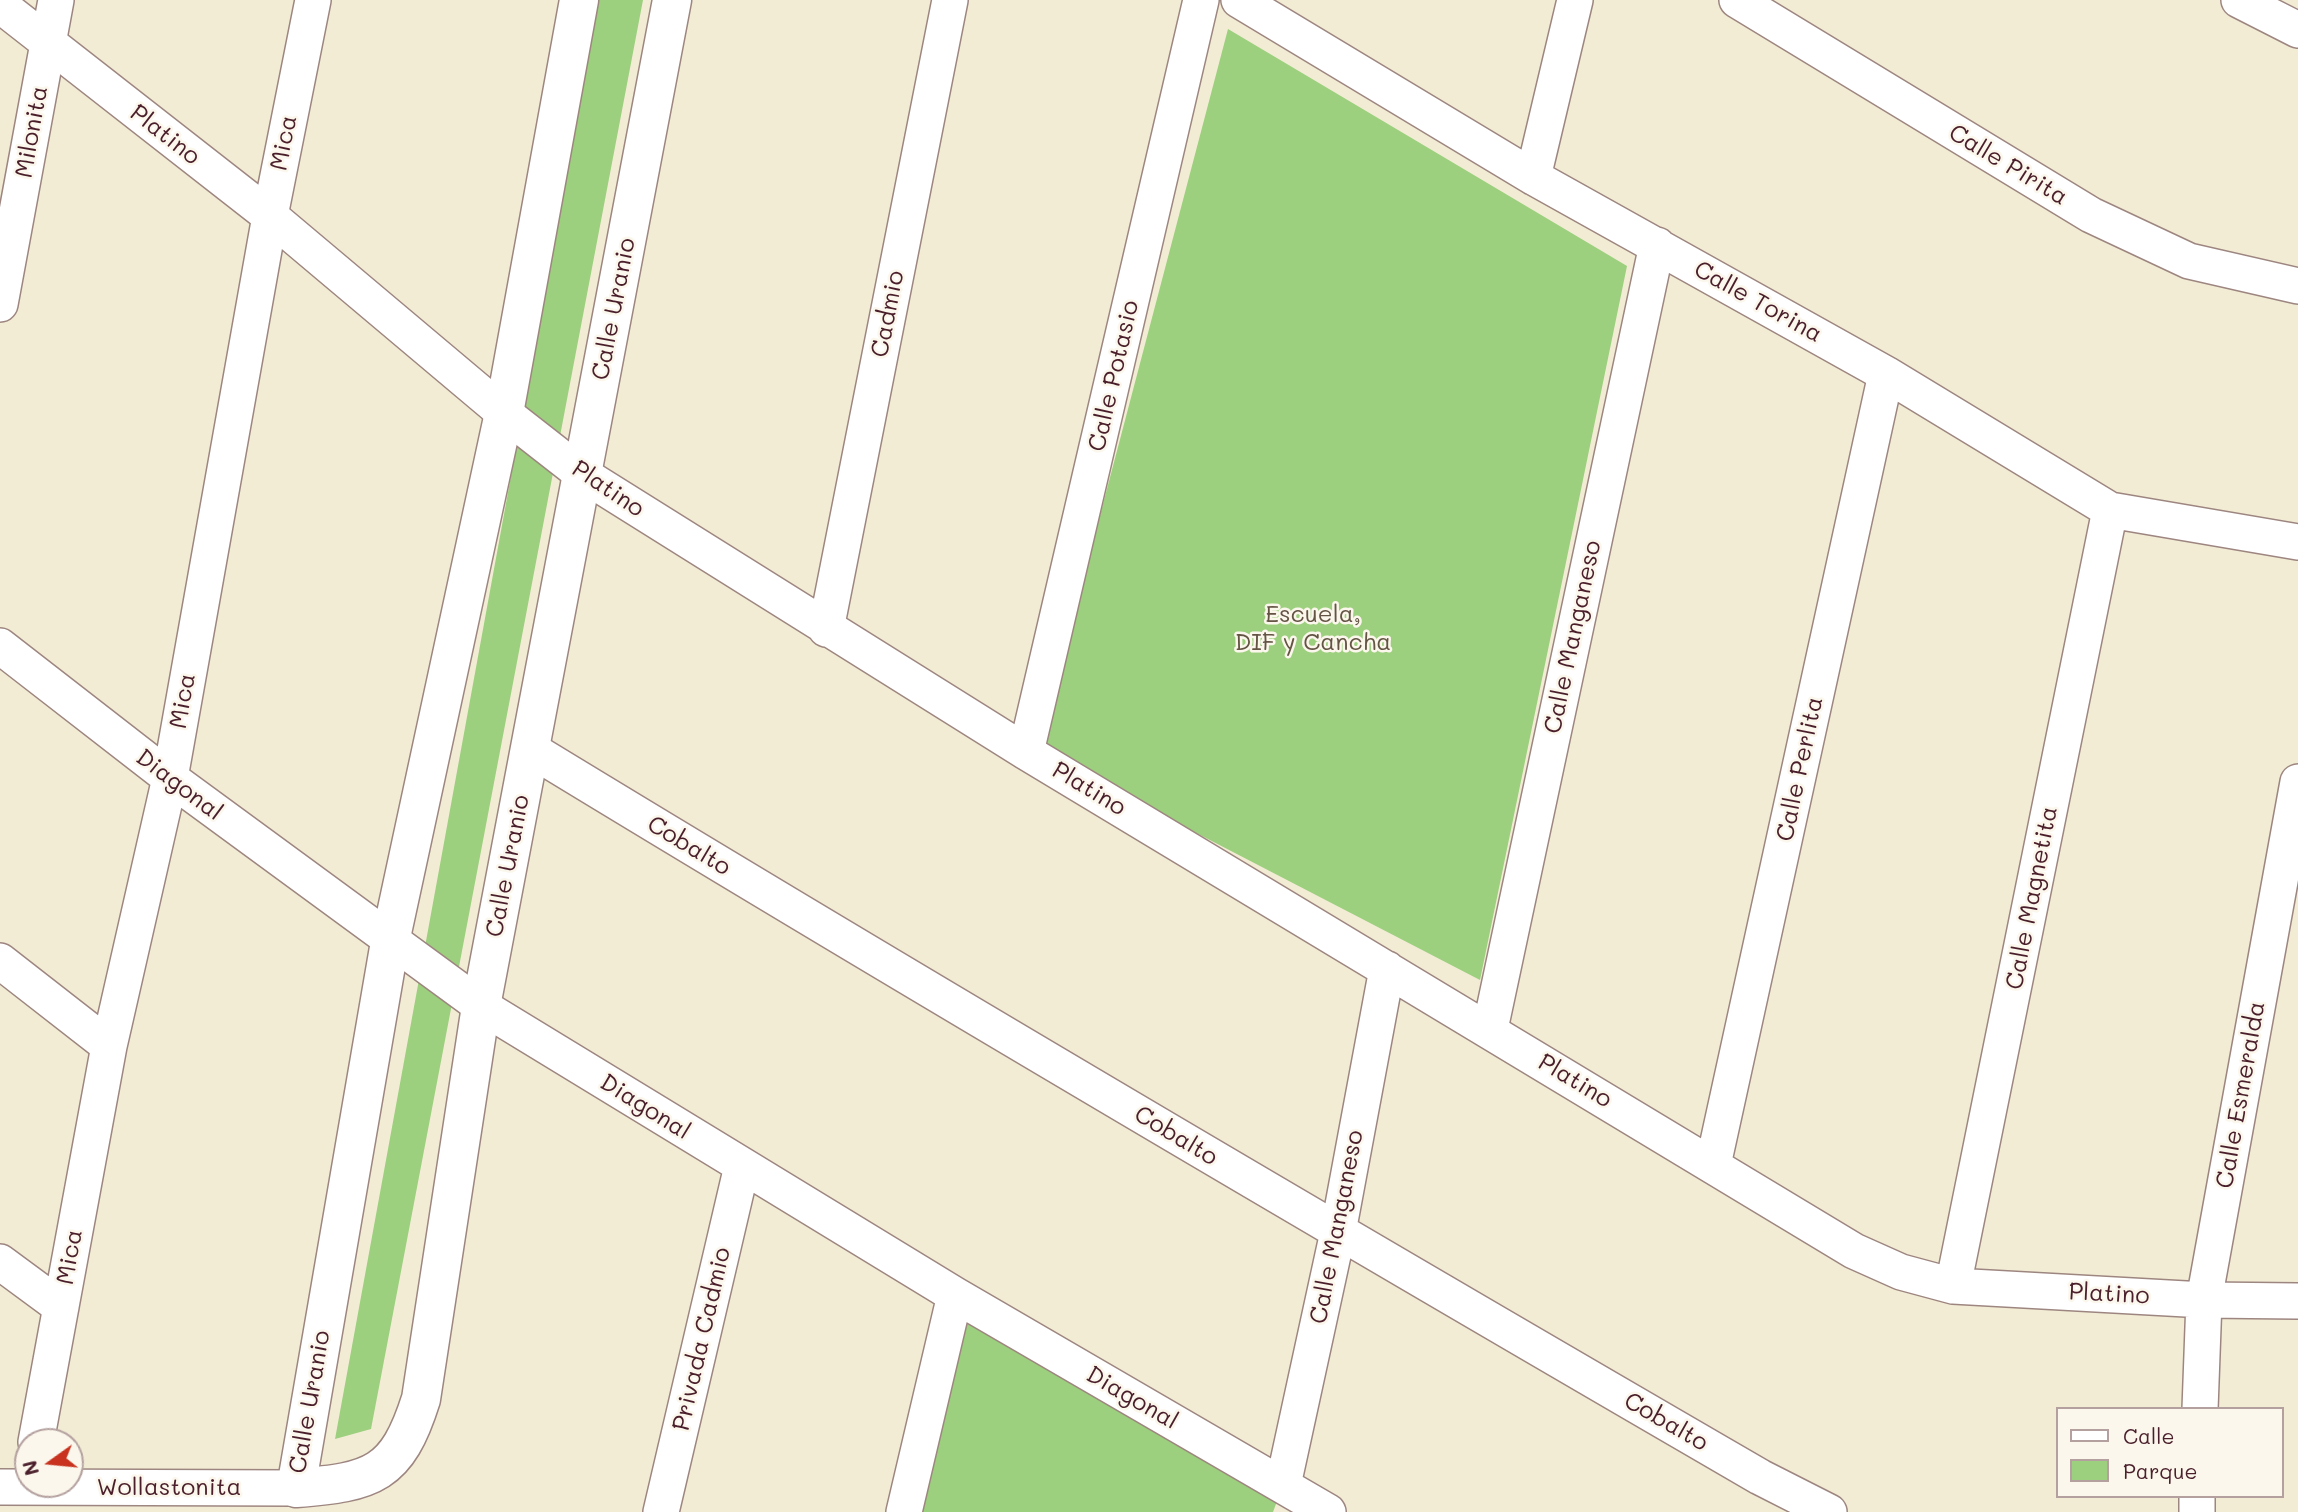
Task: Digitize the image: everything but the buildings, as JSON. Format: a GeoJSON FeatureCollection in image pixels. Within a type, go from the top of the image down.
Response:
{"type":"FeatureCollection","features":[{"type":"Feature","properties":{"kind":"street","name":"Milonita"},"geometry":{"type":"LineString","coordinates":[[0,304],[56,0]]}},
{"type":"Feature","properties":{"kind":"street","name":"Mica"},"geometry":{"type":"LineString","coordinates":[[39,1428],[109,1046],[170,778],[270,216],[313,0]]}},
{"type":"Feature","properties":{"kind":"street","name":"Calle Uranio"},"geometry":{"type":"LineString","coordinates":[[579,0],[504,413],[390,942],[296,1488],[352,1481],[378,1472],[396,1457],[410,1435],[421,1399],[433,1335],[481,1006],[672,0]]}},
{"type":"Feature","properties":{"kind":"street","name":"Cadmio"},"geometry":{"type":"LineString","coordinates":[[827,629],[950,0]]}},
{"type":"Feature","properties":{"kind":"street","name":"Calle Potasio"},"geometry":{"type":"LineString","coordinates":[[1027,752],[1201,0]]}},
{"type":"Feature","properties":{"kind":"street","name":"Calle Torina"},"geometry":{"type":"LineString","coordinates":[[1239,0],[1534,177],[1886,374],[2110,510],[2298,542]]}},
{"type":"Feature","properties":{"kind":"street"},"geometry":{"type":"LineString","coordinates":[[1534,177],[1575,0]]}},
{"type":"Feature","properties":{"kind":"street","name":"Calle Pirita"},"geometry":{"type":"LineString","coordinates":[[1737,0],[2091,215],[2189,261],[2298,286]]}},
{"type":"Feature","properties":{"kind":"street"},"geometry":{"type":"LineString","coordinates":[[2239,0],[2298,30]]}},
{"type":"Feature","properties":{"kind":"street","name":"Platino"},"geometry":{"type":"LineString","coordinates":[[0,5],[270,216],[504,413],[582,474],[1027,752],[1854,1251],[1901,1272],[1953,1286],[2204,1300],[2298,1301]]}},
{"type":"Feature","properties":{"kind":"street","name":"Calle Manganeso"},"geometry":{"type":"LineString","coordinates":[[1490,1029],[1657,245]]}},
{"type":"Feature","properties":{"kind":"street","name":"Calle Perlita"},"geometry":{"type":"LineString","coordinates":[[1713,1165],[1886,374]]}},
{"type":"Feature","properties":{"kind":"street","name":"Calle Magnetita"},"geometry":{"type":"LineString","coordinates":[[1953,1286],[2110,510]]}},
{"type":"Feature","properties":{"kind":"street","name":"Diagonal"},"geometry":{"type":"LineString","coordinates":[[0,646],[170,778],[390,942],[481,1006],[955,1295],[1328,1512]]}},
{"type":"Feature","properties":{"kind":"street","name":"Cobalto"},"geometry":{"type":"LineString","coordinates":[[530,749],[774,898],[1338,1232],[1748,1470],[1829,1512]]}},
{"type":"Feature","properties":{"kind":"street","name":"Calle Esmeralda"},"geometry":{"type":"LineString","coordinates":[[2200,1407],[2204,1300],[2298,782]]}},
{"type":"Feature","properties":{"kind":"street"},"geometry":{"type":"LineString","coordinates":[[0,961],[109,1046]]}},
{"type":"Feature","properties":{"kind":"street","name":"Calle Manganeso"},"geometry":{"type":"LineString","coordinates":[[1283,1485],[1338,1232],[1387,969]]}},
{"type":"Feature","properties":{"kind":"street","name":"Privada Cadmio"},"geometry":{"type":"LineString","coordinates":[[661,1512],[742,1166]]}},
{"type":"Feature","properties":{"kind":"street"},"geometry":{"type":"LineString","coordinates":[[0,1262],[61,1307]]}},
{"type":"Feature","properties":{"kind":"street"},"geometry":{"type":"LineString","coordinates":[[905,1512],[955,1295]]}},
{"type":"Feature","properties":{"kind":"street","name":"Wollastonita"},"geometry":{"type":"LineString","coordinates":[[84,1487],[296,1488]]}},
{"type":"Feature","properties":{"kind":"green space"},"geometry":{"type":"Polygon","coordinates":[[[598,0],[643,0],[371,1429],[335,1439],[598,0]]]}},
{"type":"Feature","properties":{"kind":"green space","name":"Escuela, DIF y Cancha"},"geometry":{"type":"Polygon","coordinates":[[[1228,29],[1627,266],[1480,980],[1038,751],[1228,29]]]}},
{"type":"Feature","properties":{"kind":"green space"},"geometry":{"type":"Polygon","coordinates":[[[955,1295],[1283,1485],[1273,1512],[905,1512],[955,1295]]]}}]}
